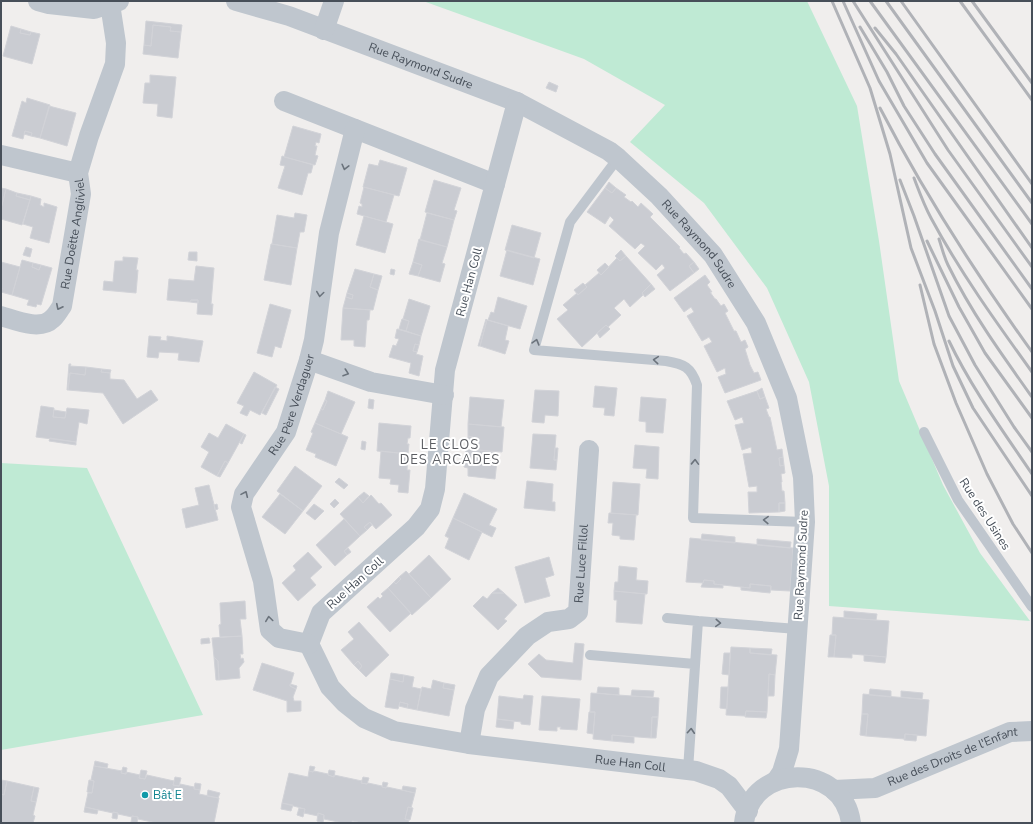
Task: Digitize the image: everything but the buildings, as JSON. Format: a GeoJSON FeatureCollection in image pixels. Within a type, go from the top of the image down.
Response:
{"type":"FeatureCollection","features":[{"type":"Feature","properties":{"kind":"street"},"geometry":{"type":"LineString","coordinates":[[38,1],[49,4],[94,9],[115,2]]}},
{"type":"Feature","properties":{"kind":"street","name":"Rue Raymond Sudre"},"geometry":{"type":"LineString","coordinates":[[236,1],[289,16],[517,102],[602,148],[618,158],[659,196],[713,255],[756,323],[787,398],[802,477],[805,522],[789,749],[782,772],[754,799],[746,817]]}},
{"type":"Feature","properties":{"kind":"street"},"geometry":{"type":"LineString","coordinates":[[324,30],[334,1]]}},
{"type":"Feature","properties":{"kind":"street","name":"Rue Doëtte Angliviel"},"geometry":{"type":"LineString","coordinates":[[1,316],[34,324],[46,323],[52,319],[62,306],[81,194],[78,173],[89,136],[115,64],[115,2]]}},
{"type":"Feature","properties":{"kind":"street"},"geometry":{"type":"LineString","coordinates":[[284,101],[495,184]]}},
{"type":"Feature","properties":{"kind":"street","name":"Rue Han Coll"},"geometry":{"type":"LineString","coordinates":[[517,102],[445,370],[435,489],[430,509],[416,527],[321,613],[309,644],[330,687],[345,703],[364,718],[394,731],[469,744],[696,771],[719,779],[729,786],[746,817]]}},
{"type":"Feature","properties":{"kind":"street","name":"Rue Père Verdaguer"},"geometry":{"type":"LineString","coordinates":[[309,644],[279,638],[270,630],[263,581],[241,507],[244,494],[286,432],[309,360],[314,340],[329,234],[355,129]]}},
{"type":"Feature","properties":{"kind":"street"},"geometry":{"type":"LineString","coordinates":[[1,155],[78,173]]}},
{"type":"Feature","properties":{"kind":"street"},"geometry":{"type":"LineString","coordinates":[[309,360],[371,382],[444,395]]}},
{"type":"Feature","properties":{"kind":"street","name":"Rue Luce Fillol"},"geometry":{"type":"LineString","coordinates":[[469,744],[476,709],[489,676],[527,636],[548,622],[569,619],[578,612],[589,450]]}},
{"type":"Feature","properties":{"kind":"street","name":"Rue des Droits de l'Enfant"},"geometry":{"type":"LineString","coordinates":[[834,790],[875,788],[1010,732],[1032,730]]}},
{"type":"Feature","properties":{"kind":"street"},"geometry":{"type":"LineString","coordinates":[[789,749],[806,777],[821,782],[834,790],[844,802],[850,819]]}},
{"type":"Feature","properties":{"kind":"street","name":"Rue Han Coll"},"geometry":{"type":"LineString","coordinates":[[729,786],[769,785],[791,777],[806,777]]}},
{"type":"Feature","properties":{"kind":"street","name":"Rue des Droits de l'Enfant"},"geometry":{"type":"LineString","coordinates":[[850,819],[875,788]]}},
{"type":"Feature","properties":{"kind":"lane"},"geometry":{"type":"LineString","coordinates":[[618,158],[570,222],[534,350],[666,361],[677,363],[686,367],[694,375],[697,385],[693,518],[805,522]]}},
{"type":"Feature","properties":{"kind":"lane","name":"Rue des Usines"},"geometry":{"type":"LineString","coordinates":[[924,432],[958,500],[1032,606]]}},
{"type":"Feature","properties":{"kind":"lane"},"geometry":{"type":"LineString","coordinates":[[667,618],[797,629]]}},
{"type":"Feature","properties":{"kind":"lane"},"geometry":{"type":"LineString","coordinates":[[688,770],[698,621]]}},
{"type":"Feature","properties":{"kind":"lane"},"geometry":{"type":"LineString","coordinates":[[590,655],[695,664]]}},
{"type":"Feature","properties":{"kind":"green space"},"geometry":{"type":"Polygon","coordinates":[[[423,1],[807,1],[857,106],[879,241],[899,381],[943,485],[980,553],[1030,621],[829,606],[829,486],[809,382],[767,288],[704,203],[630,142],[665,105],[584,59],[423,1]]]}},
{"type":"Feature","properties":{"kind":"green space"},"geometry":{"type":"Polygon","coordinates":[[[1,463],[87,468],[203,715],[1,750],[1,463]]]}},
{"type":"Feature","properties":{"kind":"railway"},"geometry":{"type":"LineString","coordinates":[[832,1],[870,88],[890,154],[911,248],[935,311],[953,366],[973,408],[1032,496]]}},
{"type":"Feature","properties":{"kind":"railway"},"geometry":{"type":"LineString","coordinates":[[843,1],[879,81],[927,163],[1032,309]]}},
{"type":"Feature","properties":{"kind":"railway"},"geometry":{"type":"LineString","coordinates":[[853,1],[948,150],[1032,267]]}},
{"type":"Feature","properties":{"kind":"railway"},"geometry":{"type":"LineString","coordinates":[[870,1],[1032,224]]}},
{"type":"Feature","properties":{"kind":"railway"},"geometry":{"type":"LineString","coordinates":[[886,1],[1032,203]]}},
{"type":"Feature","properties":{"kind":"railway"},"geometry":{"type":"LineString","coordinates":[[901,1],[1032,184]]}},
{"type":"Feature","properties":{"kind":"railway"},"geometry":{"type":"LineString","coordinates":[[960,1],[1032,100]]}},
{"type":"Feature","properties":{"kind":"railway"},"geometry":{"type":"LineString","coordinates":[[972,1],[1032,83]]}},
{"type":"Feature","properties":{"kind":"railway"},"geometry":{"type":"LineString","coordinates":[[860,27],[887,72],[904,106],[935,154],[1032,289]]}},
{"type":"Feature","properties":{"kind":"railway"},"geometry":{"type":"LineString","coordinates":[[875,28],[896,54],[1032,248]]}},
{"type":"Feature","properties":{"kind":"railway"},"geometry":{"type":"LineString","coordinates":[[880,108],[914,171],[952,233],[1032,352]]}},
{"type":"Feature","properties":{"kind":"railway"},"geometry":{"type":"LineString","coordinates":[[914,178],[928,213],[954,258],[992,316],[1032,372]]}},
{"type":"Feature","properties":{"kind":"railway"},"geometry":{"type":"LineString","coordinates":[[900,180],[949,316],[975,365],[1014,427],[1032,452]]}},
{"type":"Feature","properties":{"kind":"railway"},"geometry":{"type":"LineString","coordinates":[[939,239],[947,262],[967,300],[998,349],[1032,397]]}},
{"type":"Feature","properties":{"kind":"railway"},"geometry":{"type":"LineString","coordinates":[[927,241],[959,307],[985,353],[1032,418]]}},
{"type":"Feature","properties":{"kind":"railway"},"geometry":{"type":"LineString","coordinates":[[920,285],[934,344],[956,403],[987,474],[1013,524],[1032,553]]}},
{"type":"Feature","properties":{"kind":"railway"},"geometry":{"type":"LineString","coordinates":[[949,341],[978,393],[1032,474]]}},
{"type":"Feature","properties":{"kind":"place","name":"Bât E"},"geometry":{"type":"Point","coordinates":[145,795]}},
{"type":"Feature","properties":{"kind":"district","name":"LE CLOS DES ARCADES"},"geometry":{"type":"Point","coordinates":[450,452]}}]}
